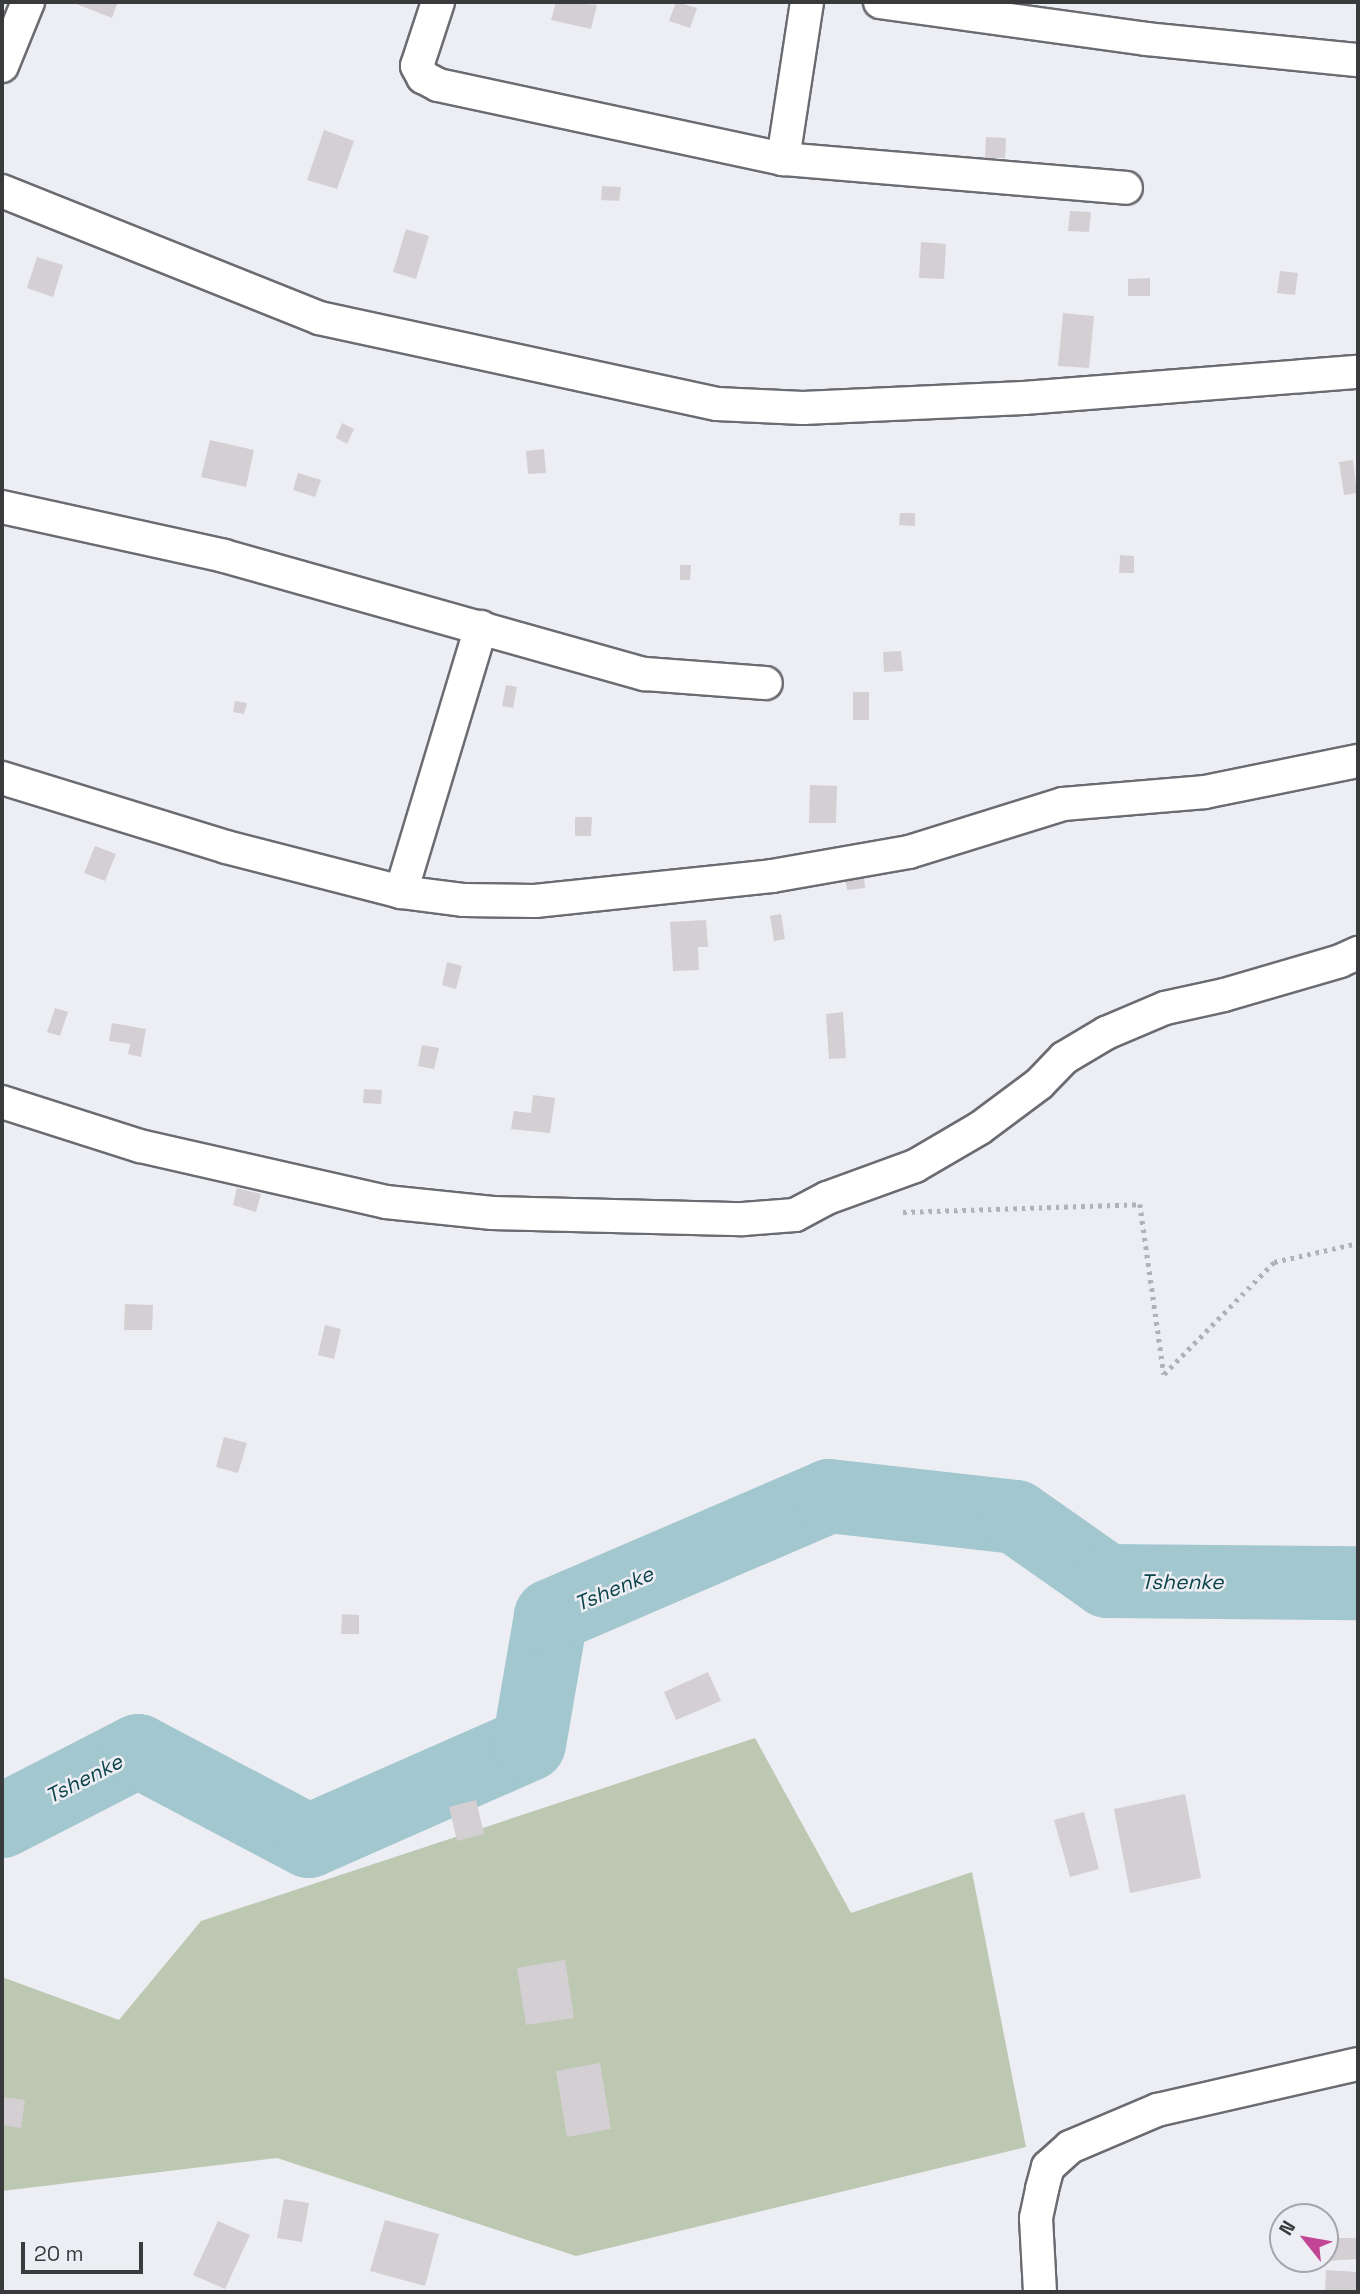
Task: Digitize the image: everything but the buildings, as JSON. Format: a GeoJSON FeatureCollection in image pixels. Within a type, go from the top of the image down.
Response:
{"type":"FeatureCollection","features":[{"type":"Feature","properties":{"kind":"street"},"geometry":{"type":"LineString","coordinates":[[2,66],[29,2]]}},
{"type":"Feature","properties":{"kind":"street"},"geometry":{"type":"LineString","coordinates":[[438,2],[417,66],[423,77],[438,85],[783,159],[1125,188]]}},
{"type":"Feature","properties":{"kind":"street"},"geometry":{"type":"LineString","coordinates":[[783,159],[807,2]]}},
{"type":"Feature","properties":{"kind":"street"},"geometry":{"type":"LineString","coordinates":[[880,2],[1146,39],[1358,60]]}},
{"type":"Feature","properties":{"kind":"street"},"geometry":{"type":"LineString","coordinates":[[2,191],[319,318],[718,404],[803,408],[1024,398],[1358,372]]}},
{"type":"Feature","properties":{"kind":"street"},"geometry":{"type":"LineString","coordinates":[[2,507],[224,556],[645,674],[766,683]]}},
{"type":"Feature","properties":{"kind":"street"},"geometry":{"type":"LineString","coordinates":[[401,891],[481,628]]}},
{"type":"Feature","properties":{"kind":"street"},"geometry":{"type":"LineString","coordinates":[[2,778],[226,848],[401,891],[464,900],[535,901],[772,876],[909,852],[1063,804],[1229,788],[1358,761]]}},
{"type":"Feature","properties":{"kind":"street"},"geometry":{"type":"LineString","coordinates":[[2,1102],[140,1146],[386,1202],[492,1213],[744,1219],[795,1215],[827,1198],[915,1166],[981,1128],[1039,1084],[1064,1058],[1106,1033],[1165,1008],[1237,992],[1358,953]]}},
{"type":"Feature","properties":{"kind":"street"},"geometry":{"type":"LineString","coordinates":[[1040,2292],[1036,2218],[1048,2166],[1070,2147],[1157,2110],[1358,2064]]}},
{"type":"Feature","properties":{"kind":"path"},"geometry":{"type":"LineString","coordinates":[[892,1212],[1140,1203],[1164,1374],[1274,1262],[1358,1243]]}},
{"type":"Feature","properties":{"kind":"green space"},"geometry":{"type":"Polygon","coordinates":[[[755,1738],[851,1913],[972,1872],[1026,2147],[576,2256],[277,2158],[2,2191],[2,1977],[119,2020],[201,1921],[755,1738]]]}},
{"type":"Feature","properties":{"kind":"waterway","name":"Tshenke"},"geometry":{"type":"LineString","coordinates":[[2,1821],[138,1751],[309,1841],[529,1744],[551,1616],[829,1496],[1016,1517],[1107,1581],[1358,1583]]}}]}
